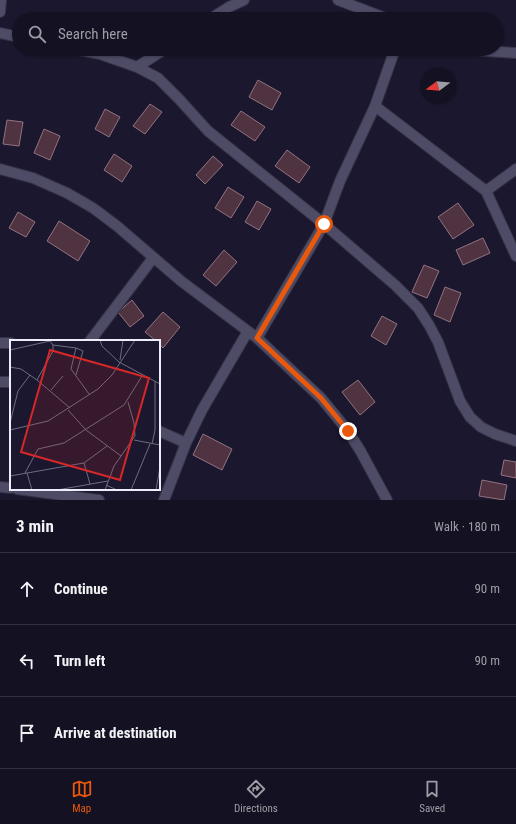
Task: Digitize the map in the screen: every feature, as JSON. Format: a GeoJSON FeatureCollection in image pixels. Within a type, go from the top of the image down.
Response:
{"type":"FeatureCollection","features":[{"type":"Feature","properties":{"kind":"street"},"geometry":{"type":"LineString","coordinates":[[0,12],[1,0]]}},
{"type":"Feature","properties":{"kind":"street"},"geometry":{"type":"LineString","coordinates":[[221,12],[244,0]]}},
{"type":"Feature","properties":{"kind":"street"},"geometry":{"type":"LineString","coordinates":[[338,0],[370,12]]}},
{"type":"Feature","properties":{"kind":"street"},"geometry":{"type":"LineString","coordinates":[[0,33],[12,36]]}},
{"type":"Feature","properties":{"kind":"street"},"geometry":{"type":"LineString","coordinates":[[504,52],[516,53]]}},
{"type":"Feature","properties":{"kind":"street"},"geometry":{"type":"LineString","coordinates":[[106,56],[137,67],[158,78],[208,131],[324,224],[395,286],[418,308],[429,325],[438,342],[460,402],[470,417],[481,427],[495,434],[516,441]]}},
{"type":"Feature","properties":{"kind":"street"},"geometry":{"type":"LineString","coordinates":[[137,67],[154,56]]}},
{"type":"Feature","properties":{"kind":"street"},"geometry":{"type":"LineString","coordinates":[[257,338],[324,224],[340,181],[375,106],[393,56]]}},
{"type":"Feature","properties":{"kind":"street"},"geometry":{"type":"LineString","coordinates":[[375,106],[486,191],[516,256]]}},
{"type":"Feature","properties":{"kind":"street"},"geometry":{"type":"LineString","coordinates":[[0,169],[32,178],[67,193],[93,208],[117,226],[181,281],[257,338],[321,398],[348,431],[387,500]]}},
{"type":"Feature","properties":{"kind":"street"},"geometry":{"type":"LineString","coordinates":[[486,191],[516,169]]}},
{"type":"Feature","properties":{"kind":"street"},"geometry":{"type":"LineString","coordinates":[[91,340],[153,258]]}},
{"type":"Feature","properties":{"kind":"street"},"geometry":{"type":"LineString","coordinates":[[164,500],[186,443],[202,410],[248,331]]}},
{"type":"Feature","properties":{"kind":"street"},"geometry":{"type":"LineString","coordinates":[[160,431],[186,443]]}},
{"type":"Feature","properties":{"kind":"street"},"geometry":{"type":"LineString","coordinates":[[0,487],[10,488]]}},
{"type":"Feature","properties":{"kind":"street"},"geometry":{"type":"LineString","coordinates":[[24,490],[99,500]]}},
{"type":"Feature","properties":{"kind":"building"},"geometry":{"type":"Polygon","coordinates":[[[258,80],[281,93],[272,110],[249,97],[258,80]]]}},
{"type":"Feature","properties":{"kind":"building"},"geometry":{"type":"Polygon","coordinates":[[[150,104],[162,112],[145,134],[133,126],[150,104]]]}},
{"type":"Feature","properties":{"kind":"building"},"geometry":{"type":"Polygon","coordinates":[[[105,109],[120,117],[109,137],[95,129],[105,109]]]}},
{"type":"Feature","properties":{"kind":"building"},"geometry":{"type":"Polygon","coordinates":[[[241,111],[265,127],[255,141],[231,125],[241,111]]]}},
{"type":"Feature","properties":{"kind":"building"},"geometry":{"type":"Polygon","coordinates":[[[7,120],[23,122],[19,146],[3,144],[7,120]]]}},
{"type":"Feature","properties":{"kind":"building"},"geometry":{"type":"Polygon","coordinates":[[[44,129],[60,136],[50,160],[34,153],[44,129]]]}},
{"type":"Feature","properties":{"kind":"building"},"geometry":{"type":"Polygon","coordinates":[[[287,150],[310,167],[299,183],[275,166],[287,150]]]}},
{"type":"Feature","properties":{"kind":"building"},"geometry":{"type":"Polygon","coordinates":[[[114,154],[132,166],[122,182],[104,170],[114,154]]]}},
{"type":"Feature","properties":{"kind":"building"},"geometry":{"type":"Polygon","coordinates":[[[213,156],[223,165],[205,184],[196,175],[213,156]]]}},
{"type":"Feature","properties":{"kind":"building"},"geometry":{"type":"Polygon","coordinates":[[[228,187],[244,197],[231,218],[215,208],[228,187]]]}},
{"type":"Feature","properties":{"kind":"building"},"geometry":{"type":"Polygon","coordinates":[[[257,201],[271,209],[259,230],[245,222],[257,201]]]}},
{"type":"Feature","properties":{"kind":"building"},"geometry":{"type":"Polygon","coordinates":[[[458,203],[474,225],[453,239],[438,217],[458,203]]]}},
{"type":"Feature","properties":{"kind":"building"},"geometry":{"type":"Polygon","coordinates":[[[18,212],[35,222],[26,237],[9,228],[18,212]]]}},
{"type":"Feature","properties":{"kind":"building"},"geometry":{"type":"Polygon","coordinates":[[[59,221],[90,241],[78,261],[47,241],[59,221]]]}},
{"type":"Feature","properties":{"kind":"building"},"geometry":{"type":"Polygon","coordinates":[[[483,238],[490,253],[463,265],[456,250],[483,238]]]}},
{"type":"Feature","properties":{"kind":"building"},"geometry":{"type":"Polygon","coordinates":[[[224,250],[237,262],[216,286],[203,275],[224,250]]]}},
{"type":"Feature","properties":{"kind":"building"},"geometry":{"type":"Polygon","coordinates":[[[424,265],[439,271],[427,298],[412,292],[424,265]]]}},
{"type":"Feature","properties":{"kind":"building"},"geometry":{"type":"Polygon","coordinates":[[[445,287],[461,293],[450,322],[434,315],[445,287]]]}},
{"type":"Feature","properties":{"kind":"building"},"geometry":{"type":"Polygon","coordinates":[[[132,300],[144,316],[130,327],[118,312],[132,300]]]}},
{"type":"Feature","properties":{"kind":"building"},"geometry":{"type":"Polygon","coordinates":[[[163,312],[180,327],[163,348],[160,345],[160,340],[155,340],[145,332],[163,312]]]}},
{"type":"Feature","properties":{"kind":"building"},"geometry":{"type":"Polygon","coordinates":[[[382,316],[397,324],[386,345],[371,336],[382,316]]]}},
{"type":"Feature","properties":{"kind":"building"},"geometry":{"type":"Polygon","coordinates":[[[358,380],[375,402],[360,415],[342,392],[358,380]]]}},
{"type":"Feature","properties":{"kind":"building"},"geometry":{"type":"Polygon","coordinates":[[[203,434],[232,449],[222,470],[193,455],[203,434]]]}},
{"type":"Feature","properties":{"kind":"building"},"geometry":{"type":"Polygon","coordinates":[[[504,460],[516,462],[516,478],[501,475],[504,460]]]}},
{"type":"Feature","properties":{"kind":"building"},"geometry":{"type":"Polygon","coordinates":[[[482,480],[507,485],[504,500],[479,496],[482,480]]]}},
{"type":"Feature","properties":{"kind":"route"},"geometry":{"type":"LineString","coordinates":[[324,224],[257,338],[321,398],[348,431]]}}]}
